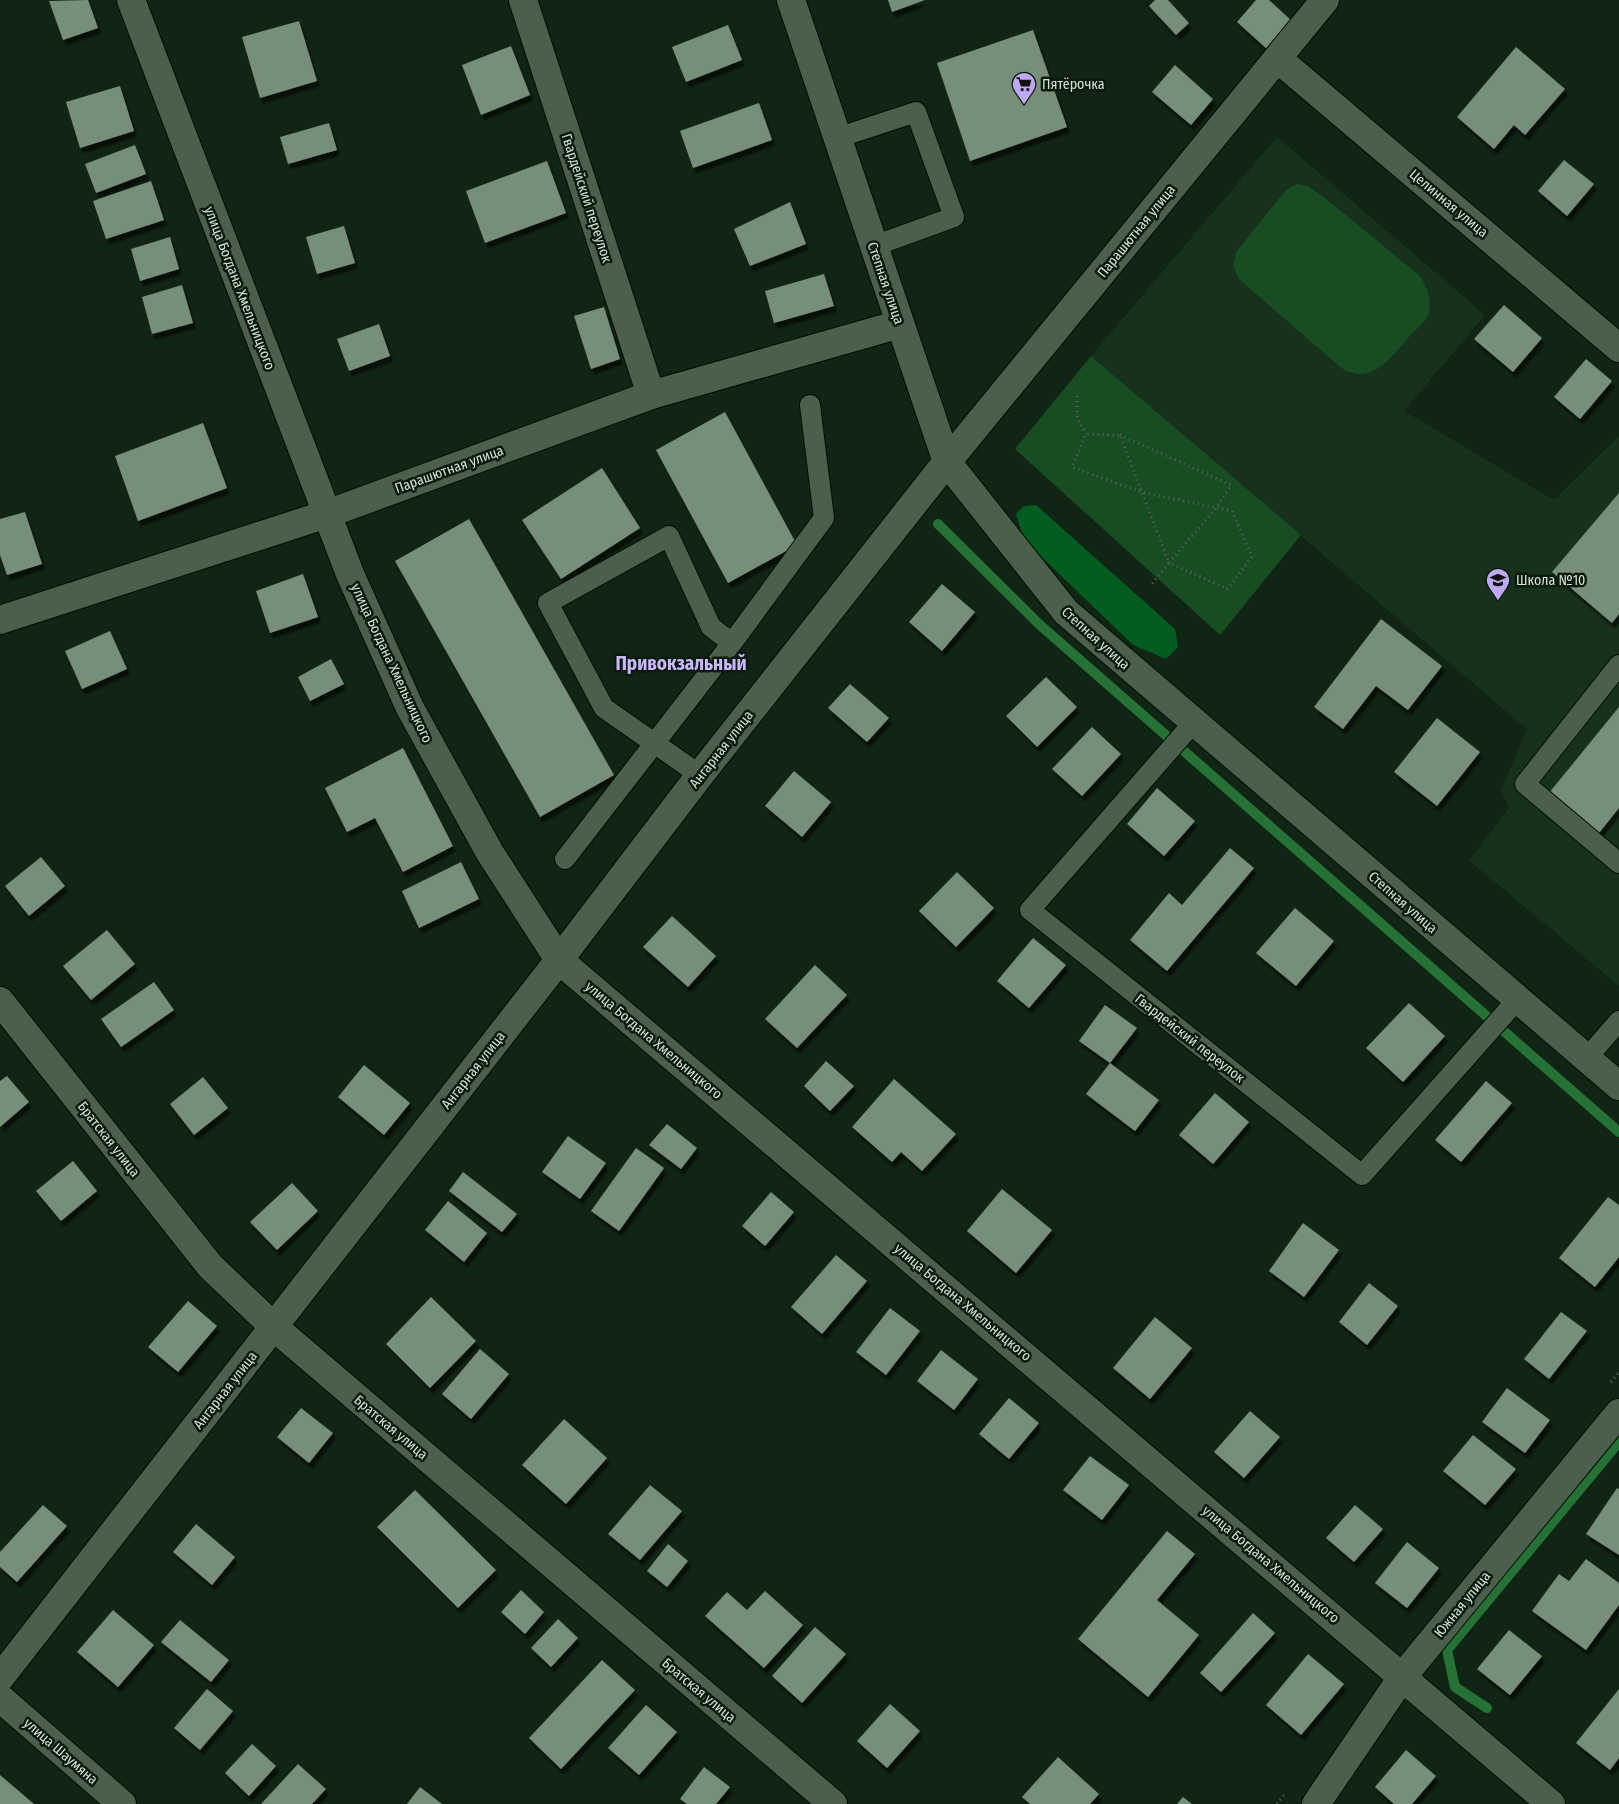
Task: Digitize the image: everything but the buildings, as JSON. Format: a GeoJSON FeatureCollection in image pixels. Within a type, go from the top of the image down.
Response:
{"type":"FeatureCollection","features":[{"type":"Feature","properties":{"kind":"street","name":"улица Богдана Хмельницкого"},"geometry":{"type":"LineString","coordinates":[[131,0],[350,574],[410,708],[490,853],[559,960],[1403,1676],[1551,1804]]}},
{"type":"Feature","properties":{"kind":"street","name":"Гвардейский переулок"},"geometry":{"type":"LineString","coordinates":[[523,0],[651,395]]}},
{"type":"Feature","properties":{"kind":"street","name":"Степная улица"},"geometry":{"type":"LineString","coordinates":[[791,0],[947,462],[1066,612],[1187,730],[1511,1008],[1586,1059],[1619,1086]]}},
{"type":"Feature","properties":{"kind":"street","name":"Парашютная улица"},"geometry":{"type":"LineString","coordinates":[[947,462],[1278,59],[1317,3]]}},
{"type":"Feature","properties":{"kind":"street","name":"Целинная улица"},"geometry":{"type":"LineString","coordinates":[[1278,59],[1619,348]]}},
{"type":"Feature","properties":{"kind":"street","name":"Парашютная улица"},"geometry":{"type":"LineString","coordinates":[[1,616],[326,514],[651,395],[900,324]]}},
{"type":"Feature","properties":{"kind":"street","name":"Ангарная улица"},"geometry":{"type":"LineString","coordinates":[[0,1678],[559,960],[700,775],[947,462]]}},
{"type":"Feature","properties":{"kind":"street","name":"Братская улица"},"geometry":{"type":"LineString","coordinates":[[0,1001],[210,1266],[274,1327],[833,1804]]}},
{"type":"Feature","properties":{"kind":"street","name":"Южная улица"},"geometry":{"type":"LineString","coordinates":[[1316,1804],[1403,1676],[1619,1413]]}},
{"type":"Feature","properties":{"kind":"street","name":"улица Шаумяна"},"geometry":{"type":"LineString","coordinates":[[0,1698],[122,1804]]}},
{"type":"Feature","properties":{"kind":"lane"},"geometry":{"type":"LineString","coordinates":[[837,138],[916,112],[954,217],[874,246]]}},
{"type":"Feature","properties":{"kind":"lane"},"geometry":{"type":"LineString","coordinates":[[565,859],[653,742],[732,643],[824,518],[810,405]]}},
{"type":"Feature","properties":{"kind":"lane"},"geometry":{"type":"LineString","coordinates":[[700,775],[604,708],[548,603],[669,536],[711,627],[732,643]]}},
{"type":"Feature","properties":{"kind":"lane"},"geometry":{"type":"LineString","coordinates":[[1619,665],[1525,784],[1619,863]]}},
{"type":"Feature","properties":{"kind":"lane","name":"Гвардейский переулок"},"geometry":{"type":"LineString","coordinates":[[1187,730],[1030,910],[1362,1175],[1511,1008]]}},
{"type":"Feature","properties":{"kind":"lane"},"geometry":{"type":"LineString","coordinates":[[1586,1059],[1619,1021]]}},
{"type":"Feature","properties":{"kind":"path"},"geometry":{"type":"LineString","coordinates":[[1077,396],[1077,418],[1086,434]]}},
{"type":"Feature","properties":{"kind":"path"},"geometry":{"type":"LineString","coordinates":[[1086,434],[1120,435],[1231,485],[1216,508],[1151,585]]}},
{"type":"Feature","properties":{"kind":"path"},"geometry":{"type":"LineString","coordinates":[[1086,434],[1072,467],[1141,492],[1232,511],[1252,558],[1228,589],[1169,563],[1141,492],[1120,435]]}},
{"type":"Feature","properties":{"kind":"shaded area","name":"Школа №10"},"geometry":{"type":"Polygon","coordinates":[[[1277,137],[1485,315],[1404,411],[1554,500],[1619,436],[1619,986],[1469,860],[1509,808],[1501,790],[1527,729],[1091,356],[1277,137]]]}},
{"type":"Feature","properties":{"kind":"green space"},"geometry":{"type":"Polygon","coordinates":[[[1296,184],[1308,186],[1325,198],[1420,276],[1427,289],[1430,308],[1426,319],[1387,361],[1371,372],[1351,373],[1340,367],[1239,279],[1233,266],[1236,252],[1286,190],[1296,184]]]}},
{"type":"Feature","properties":{"kind":"green space"},"geometry":{"type":"Polygon","coordinates":[[[1091,356],[1301,535],[1220,635],[1015,449],[1091,356]]]}},
{"type":"Feature","properties":{"kind":"green space"},"geometry":{"type":"Polygon","coordinates":[[[1036,505],[1175,629],[1178,647],[1166,659],[1133,645],[1024,540],[1016,514],[1024,506],[1036,505]]]}},
{"type":"Feature","properties":{"kind":"waterway"},"geometry":{"type":"LineString","coordinates":[[938,524],[1040,625],[1619,1132]]}},
{"type":"Feature","properties":{"kind":"waterway"},"geometry":{"type":"LineString","coordinates":[[1487,1708],[1455,1687],[1447,1650],[1619,1442]]}},
{"type":"Feature","properties":{"kind":"place","name":"Пятёрочка"},"geometry":{"type":"Point","coordinates":[1024,105]}},
{"type":"Feature","properties":{"kind":"place","name":"Школа №10"},"geometry":{"type":"Point","coordinates":[1498,601]}},
{"type":"Feature","properties":{"kind":"district","name":"Привокзальный"},"geometry":{"type":"Point","coordinates":[681,663]}}]}
